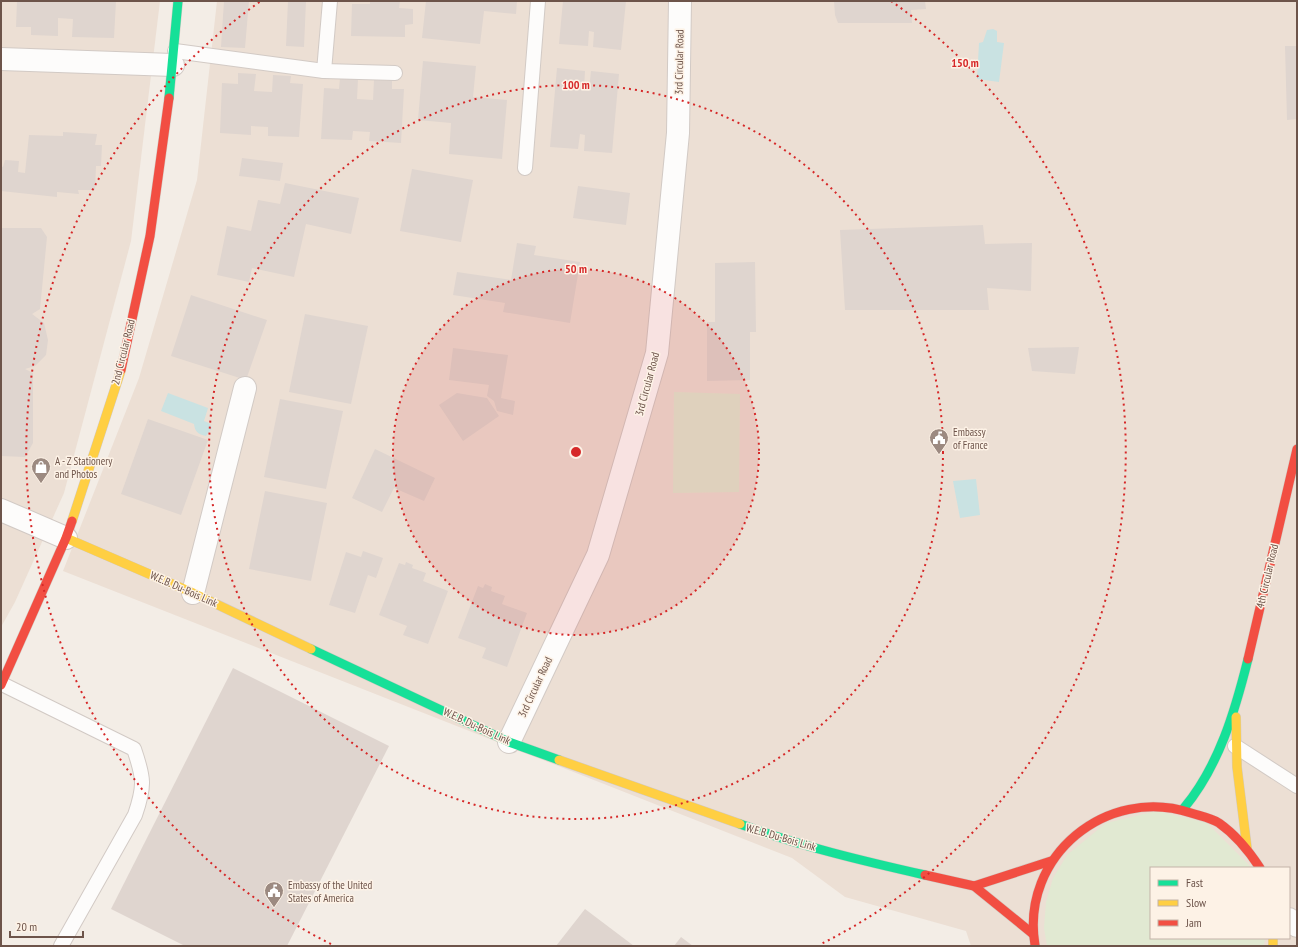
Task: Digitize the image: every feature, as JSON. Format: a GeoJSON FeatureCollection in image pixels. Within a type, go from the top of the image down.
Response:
{"type":"FeatureCollection","features":[{"type":"Feature","properties":{"kind":"street","name":"2nd Circular Road"},"geometry":{"type":"LineString","coordinates":[[1,684],[66,538],[120,373],[150,236],[174,58],[178,1]]}},
{"type":"Feature","properties":{"kind":"street","name":"3rd Circular Road"},"geometry":{"type":"LineString","coordinates":[[509,742],[598,555],[657,353],[678,133],[680,1]]}},
{"type":"Feature","properties":{"kind":"street"},"geometry":{"type":"LineString","coordinates":[[1,59],[174,58]]}},
{"type":"Feature","properties":{"kind":"street"},"geometry":{"type":"LineString","coordinates":[[193,593],[245,388]]}},
{"type":"Feature","properties":{"kind":"street","name":"4th Circular Road"},"geometry":{"type":"LineString","coordinates":[[1184,808],[1199,790],[1211,767],[1237,704],[1297,449]]}},
{"type":"Feature","properties":{"kind":"street","name":"W.E.B. Du-Bois Link"},"geometry":{"type":"LineString","coordinates":[[1,510],[193,593],[509,742],[762,832],[878,864],[974,886],[1033,934]]}},
{"type":"Feature","properties":{"kind":"street","name":"4th Circular Road"},"geometry":{"type":"LineString","coordinates":[[1237,704],[1235,746],[1247,848]]}},
{"type":"Feature","properties":{"kind":"street"},"geometry":{"type":"LineString","coordinates":[[1036,946],[1033,934],[1036,896],[1051,861],[1077,833],[1109,813],[1147,805],[1184,808],[1219,823],[1247,848],[1259,867]]}},
{"type":"Feature","properties":{"kind":"street"},"geometry":{"type":"LineString","coordinates":[[974,886],[1051,861]]}},
{"type":"Feature","properties":{"kind":"lane"},"geometry":{"type":"LineString","coordinates":[[324,71],[330,1]]}},
{"type":"Feature","properties":{"kind":"lane"},"geometry":{"type":"LineString","coordinates":[[525,168],[538,1]]}},
{"type":"Feature","properties":{"kind":"lane"},"geometry":{"type":"LineString","coordinates":[[174,58],[324,71],[395,73]]}},
{"type":"Feature","properties":{"kind":"lane"},"geometry":{"type":"LineString","coordinates":[[1,684],[134,749],[142,774],[142,795],[135,815],[61,946]]}},
{"type":"Feature","properties":{"kind":"lane"},"geometry":{"type":"LineString","coordinates":[[1235,746],[1297,786]]}},
{"type":"Feature","properties":{"kind":"shaded area"},"geometry":{"type":"Polygon","coordinates":[[[1,1],[160,1],[131,241],[64,493],[15,602],[1,627],[1,1]]]}},
{"type":"Feature","properties":{"kind":"shaded area"},"geometry":{"type":"Polygon","coordinates":[[[217,1],[1297,1],[1297,946],[971,946],[966,931],[845,897],[792,858],[63,571],[139,378],[197,180],[217,1]]]}},
{"type":"Feature","properties":{"kind":"green space"},"geometry":{"type":"Polygon","coordinates":[[[674,392],[740,394],[739,492],[673,493],[674,392]]]}},
{"type":"Feature","properties":{"kind":"green space"},"geometry":{"type":"Polygon","coordinates":[[[1157,811],[1207,823],[1251,867],[1150,867],[1150,939],[1265,939],[1264,946],[1047,946],[1044,928],[1046,902],[1053,878],[1067,855],[1106,823],[1157,811]]]}},
{"type":"Feature","properties":{"kind":"water"},"geometry":{"type":"Polygon","coordinates":[[[993,29],[997,31],[997,42],[1004,43],[999,82],[977,79],[979,43],[983,42],[987,30],[993,29]]]}},
{"type":"Feature","properties":{"kind":"water"},"geometry":{"type":"Polygon","coordinates":[[[168,393],[208,408],[204,421],[209,423],[212,428],[206,436],[197,432],[194,424],[161,411],[168,393]]]}},
{"type":"Feature","properties":{"kind":"water"},"geometry":{"type":"Polygon","coordinates":[[[976,479],[980,515],[960,518],[953,481],[976,479]]]}},
{"type":"Feature","properties":{"kind":"building"},"geometry":{"type":"Polygon","coordinates":[[[17,1],[116,1],[114,38],[72,37],[73,19],[58,18],[58,36],[31,35],[31,27],[16,27],[17,1]]]}},
{"type":"Feature","properties":{"kind":"building"},"geometry":{"type":"Polygon","coordinates":[[[224,1],[249,1],[245,48],[221,47],[224,1]]]}},
{"type":"Feature","properties":{"kind":"building"},"geometry":{"type":"Polygon","coordinates":[[[288,1],[306,1],[304,47],[286,46],[288,1]]]}},
{"type":"Feature","properties":{"kind":"building"},"geometry":{"type":"Polygon","coordinates":[[[370,1],[400,1],[399,8],[413,9],[413,24],[405,25],[405,37],[351,36],[352,4],[370,4],[370,1]]]}},
{"type":"Feature","properties":{"kind":"building"},"geometry":{"type":"Polygon","coordinates":[[[426,1],[517,1],[516,14],[484,11],[480,44],[422,38],[426,1]]]}},
{"type":"Feature","properties":{"kind":"building"},"geometry":{"type":"Polygon","coordinates":[[[563,1],[626,1],[621,50],[593,47],[594,32],[589,31],[588,46],[559,44],[563,1]]]}},
{"type":"Feature","properties":{"kind":"building"},"geometry":{"type":"Polygon","coordinates":[[[834,1],[925,1],[926,9],[911,10],[912,23],[838,23],[835,15],[834,1]]]}},
{"type":"Feature","properties":{"kind":"building"},"geometry":{"type":"Polygon","coordinates":[[[1285,46],[1297,46],[1297,119],[1287,120],[1285,46]]]}},
{"type":"Feature","properties":{"kind":"building"},"geometry":{"type":"Polygon","coordinates":[[[423,61],[476,66],[473,97],[507,100],[502,159],[449,154],[451,123],[418,120],[423,61]]]}},
{"type":"Feature","properties":{"kind":"building"},"geometry":{"type":"Polygon","coordinates":[[[557,68],[585,71],[584,90],[589,91],[591,71],[619,74],[612,153],[584,151],[585,135],[580,134],[578,149],[550,147],[557,68]]]}},
{"type":"Feature","properties":{"kind":"building"},"geometry":{"type":"Polygon","coordinates":[[[238,73],[256,74],[254,91],[272,92],[273,75],[291,76],[290,83],[303,84],[299,137],[268,136],[268,127],[251,126],[251,135],[220,133],[222,83],[238,84],[238,73]]]}},
{"type":"Feature","properties":{"kind":"building"},"geometry":{"type":"Polygon","coordinates":[[[340,78],[358,79],[357,99],[373,100],[374,80],[392,81],[392,89],[404,89],[401,143],[369,141],[370,132],[353,131],[352,140],[321,139],[324,88],[339,89],[340,78]]]}},
{"type":"Feature","properties":{"kind":"building"},"geometry":{"type":"Polygon","coordinates":[[[63,132],[97,134],[95,145],[102,145],[101,166],[96,166],[95,190],[78,190],[79,194],[57,192],[57,197],[1,191],[1,166],[3,167],[5,160],[19,161],[18,172],[25,173],[29,135],[63,136],[63,132]]]}},
{"type":"Feature","properties":{"kind":"building"},"geometry":{"type":"Polygon","coordinates":[[[242,158],[283,163],[280,181],[239,176],[242,158]]]}},
{"type":"Feature","properties":{"kind":"building"},"geometry":{"type":"Polygon","coordinates":[[[412,169],[473,180],[461,242],[400,231],[412,169]]]}},
{"type":"Feature","properties":{"kind":"building"},"geometry":{"type":"Polygon","coordinates":[[[285,183],[359,198],[351,234],[306,224],[294,277],[252,268],[249,282],[217,275],[227,226],[251,231],[258,200],[280,204],[285,183]]]}},
{"type":"Feature","properties":{"kind":"building"},"geometry":{"type":"Polygon","coordinates":[[[578,186],[630,193],[626,225],[573,218],[578,186]]]}},
{"type":"Feature","properties":{"kind":"building"},"geometry":{"type":"Polygon","coordinates":[[[983,225],[985,244],[1032,243],[1031,291],[987,288],[989,310],[845,310],[840,230],[983,225]]]}},
{"type":"Feature","properties":{"kind":"building"},"geometry":{"type":"Polygon","coordinates":[[[1,228],[41,228],[47,237],[40,309],[32,314],[44,323],[48,340],[46,355],[35,366],[25,369],[33,373],[33,443],[25,457],[1,456],[1,228]]]}},
{"type":"Feature","properties":{"kind":"building"},"geometry":{"type":"Polygon","coordinates":[[[517,243],[536,246],[534,255],[580,262],[570,323],[503,312],[505,303],[453,295],[457,272],[511,280],[517,243]]]}},
{"type":"Feature","properties":{"kind":"building"},"geometry":{"type":"Polygon","coordinates":[[[755,262],[756,332],[750,332],[750,380],[707,381],[707,322],[715,322],[715,263],[755,262]]]}},
{"type":"Feature","properties":{"kind":"building"},"geometry":{"type":"Polygon","coordinates":[[[191,295],[267,320],[246,380],[171,356],[191,295]]]}},
{"type":"Feature","properties":{"kind":"building"},"geometry":{"type":"Polygon","coordinates":[[[305,314],[368,326],[351,404],[289,392],[305,314]]]}},
{"type":"Feature","properties":{"kind":"building"},"geometry":{"type":"Polygon","coordinates":[[[1079,347],[1075,374],[1032,371],[1028,348],[1079,347]]]}},
{"type":"Feature","properties":{"kind":"building"},"geometry":{"type":"Polygon","coordinates":[[[453,348],[508,355],[501,398],[515,401],[513,415],[497,411],[494,401],[487,396],[489,385],[449,380],[453,348]]]}},
{"type":"Feature","properties":{"kind":"building"},"geometry":{"type":"Polygon","coordinates":[[[457,393],[487,398],[499,416],[463,441],[439,405],[457,393]]]}},
{"type":"Feature","properties":{"kind":"building"},"geometry":{"type":"Polygon","coordinates":[[[280,399],[343,411],[326,489],[264,477],[280,399]]]}},
{"type":"Feature","properties":{"kind":"building"},"geometry":{"type":"Polygon","coordinates":[[[148,419],[208,440],[181,515],[121,494],[148,419]]]}},
{"type":"Feature","properties":{"kind":"building"},"geometry":{"type":"Polygon","coordinates":[[[375,449],[435,478],[424,501],[394,488],[382,512],[352,498],[375,449]]]}},
{"type":"Feature","properties":{"kind":"building"},"geometry":{"type":"Polygon","coordinates":[[[265,491],[327,503],[311,581],[249,569],[265,491]]]}},
{"type":"Feature","properties":{"kind":"building"},"geometry":{"type":"Polygon","coordinates":[[[363,551],[383,558],[376,578],[368,575],[355,613],[329,605],[346,552],[361,557],[363,551]]]}},
{"type":"Feature","properties":{"kind":"building"},"geometry":{"type":"Polygon","coordinates":[[[406,562],[413,565],[412,568],[426,573],[423,581],[448,591],[428,644],[403,635],[407,626],[379,615],[399,563],[405,565],[406,562]]]}},
{"type":"Feature","properties":{"kind":"building"},"geometry":{"type":"Polygon","coordinates":[[[485,584],[492,587],[491,591],[505,596],[502,604],[527,613],[507,667],[482,658],[486,648],[458,638],[478,586],[483,588],[485,584]]]}},
{"type":"Feature","properties":{"kind":"building"},"geometry":{"type":"Polygon","coordinates":[[[233,668],[389,746],[287,946],[185,946],[111,909],[233,668]]]}},
{"type":"Feature","properties":{"kind":"building"},"geometry":{"type":"Polygon","coordinates":[[[585,909],[634,946],[556,946],[585,909]]]}},
{"type":"Feature","properties":{"kind":"building"},"geometry":{"type":"Polygon","coordinates":[[[681,937],[693,946],[674,946],[681,937]]]}},
{"type":"Feature","properties":{"kind":"traffic: fast"},"geometry":{"type":"LineString","coordinates":[[169,98],[178,1]]}},
{"type":"Feature","properties":{"kind":"traffic: fast"},"geometry":{"type":"LineString","coordinates":[[311,649],[509,742],[559,760]]}},
{"type":"Feature","properties":{"kind":"traffic: fast"},"geometry":{"type":"LineString","coordinates":[[1184,808],[1196,792],[1216,756],[1231,718],[1248,659]]}},
{"type":"Feature","properties":{"kind":"traffic: fast"},"geometry":{"type":"LineString","coordinates":[[740,824],[855,859],[925,875]]}},
{"type":"Feature","properties":{"kind":"traffic: slow"},"geometry":{"type":"LineString","coordinates":[[72,521],[121,370]]}},
{"type":"Feature","properties":{"kind":"traffic: slow"},"geometry":{"type":"LineString","coordinates":[[66,538],[193,593],[311,649]]}},
{"type":"Feature","properties":{"kind":"traffic: slow"},"geometry":{"type":"LineString","coordinates":[[1236,717],[1237,767],[1247,848]]}},
{"type":"Feature","properties":{"kind":"traffic: slow"},"geometry":{"type":"LineString","coordinates":[[559,760],[740,824]]}},
{"type":"Feature","properties":{"kind":"traffic: slow"},"geometry":{"type":"LineString","coordinates":[[1273,939],[1273,946]]}},
{"type":"Feature","properties":{"kind":"traffic: jam"},"geometry":{"type":"LineString","coordinates":[[121,370],[150,236],[169,98]]}},
{"type":"Feature","properties":{"kind":"traffic: jam"},"geometry":{"type":"LineString","coordinates":[[1248,659],[1297,449]]}},
{"type":"Feature","properties":{"kind":"traffic: jam"},"geometry":{"type":"LineString","coordinates":[[1,685],[66,538],[72,521]]}},
{"type":"Feature","properties":{"kind":"traffic: jam"},"geometry":{"type":"LineString","coordinates":[[1035,945],[1034,913],[1041,883],[1056,857],[1076,835],[1101,819],[1129,809],[1160,807],[1191,813],[1213,820],[1237,838],[1247,849],[1259,867]]}},
{"type":"Feature","properties":{"kind":"traffic: jam"},"geometry":{"type":"LineString","coordinates":[[974,886],[1051,861]]}},
{"type":"Feature","properties":{"kind":"traffic: jam"},"geometry":{"type":"LineString","coordinates":[[925,875],[974,886],[1033,934]]}},
{"type":"Feature","properties":{"kind":"place","name":"Embassy of France"},"geometry":{"type":"Point","coordinates":[939,455]}},
{"type":"Feature","properties":{"kind":"place","name":"A - Z Stationery and Photos"},"geometry":{"type":"Point","coordinates":[41,484]}},
{"type":"Feature","properties":{"kind":"place","name":"Embassy of the United States of America"},"geometry":{"type":"Point","coordinates":[274,908]}}]}
